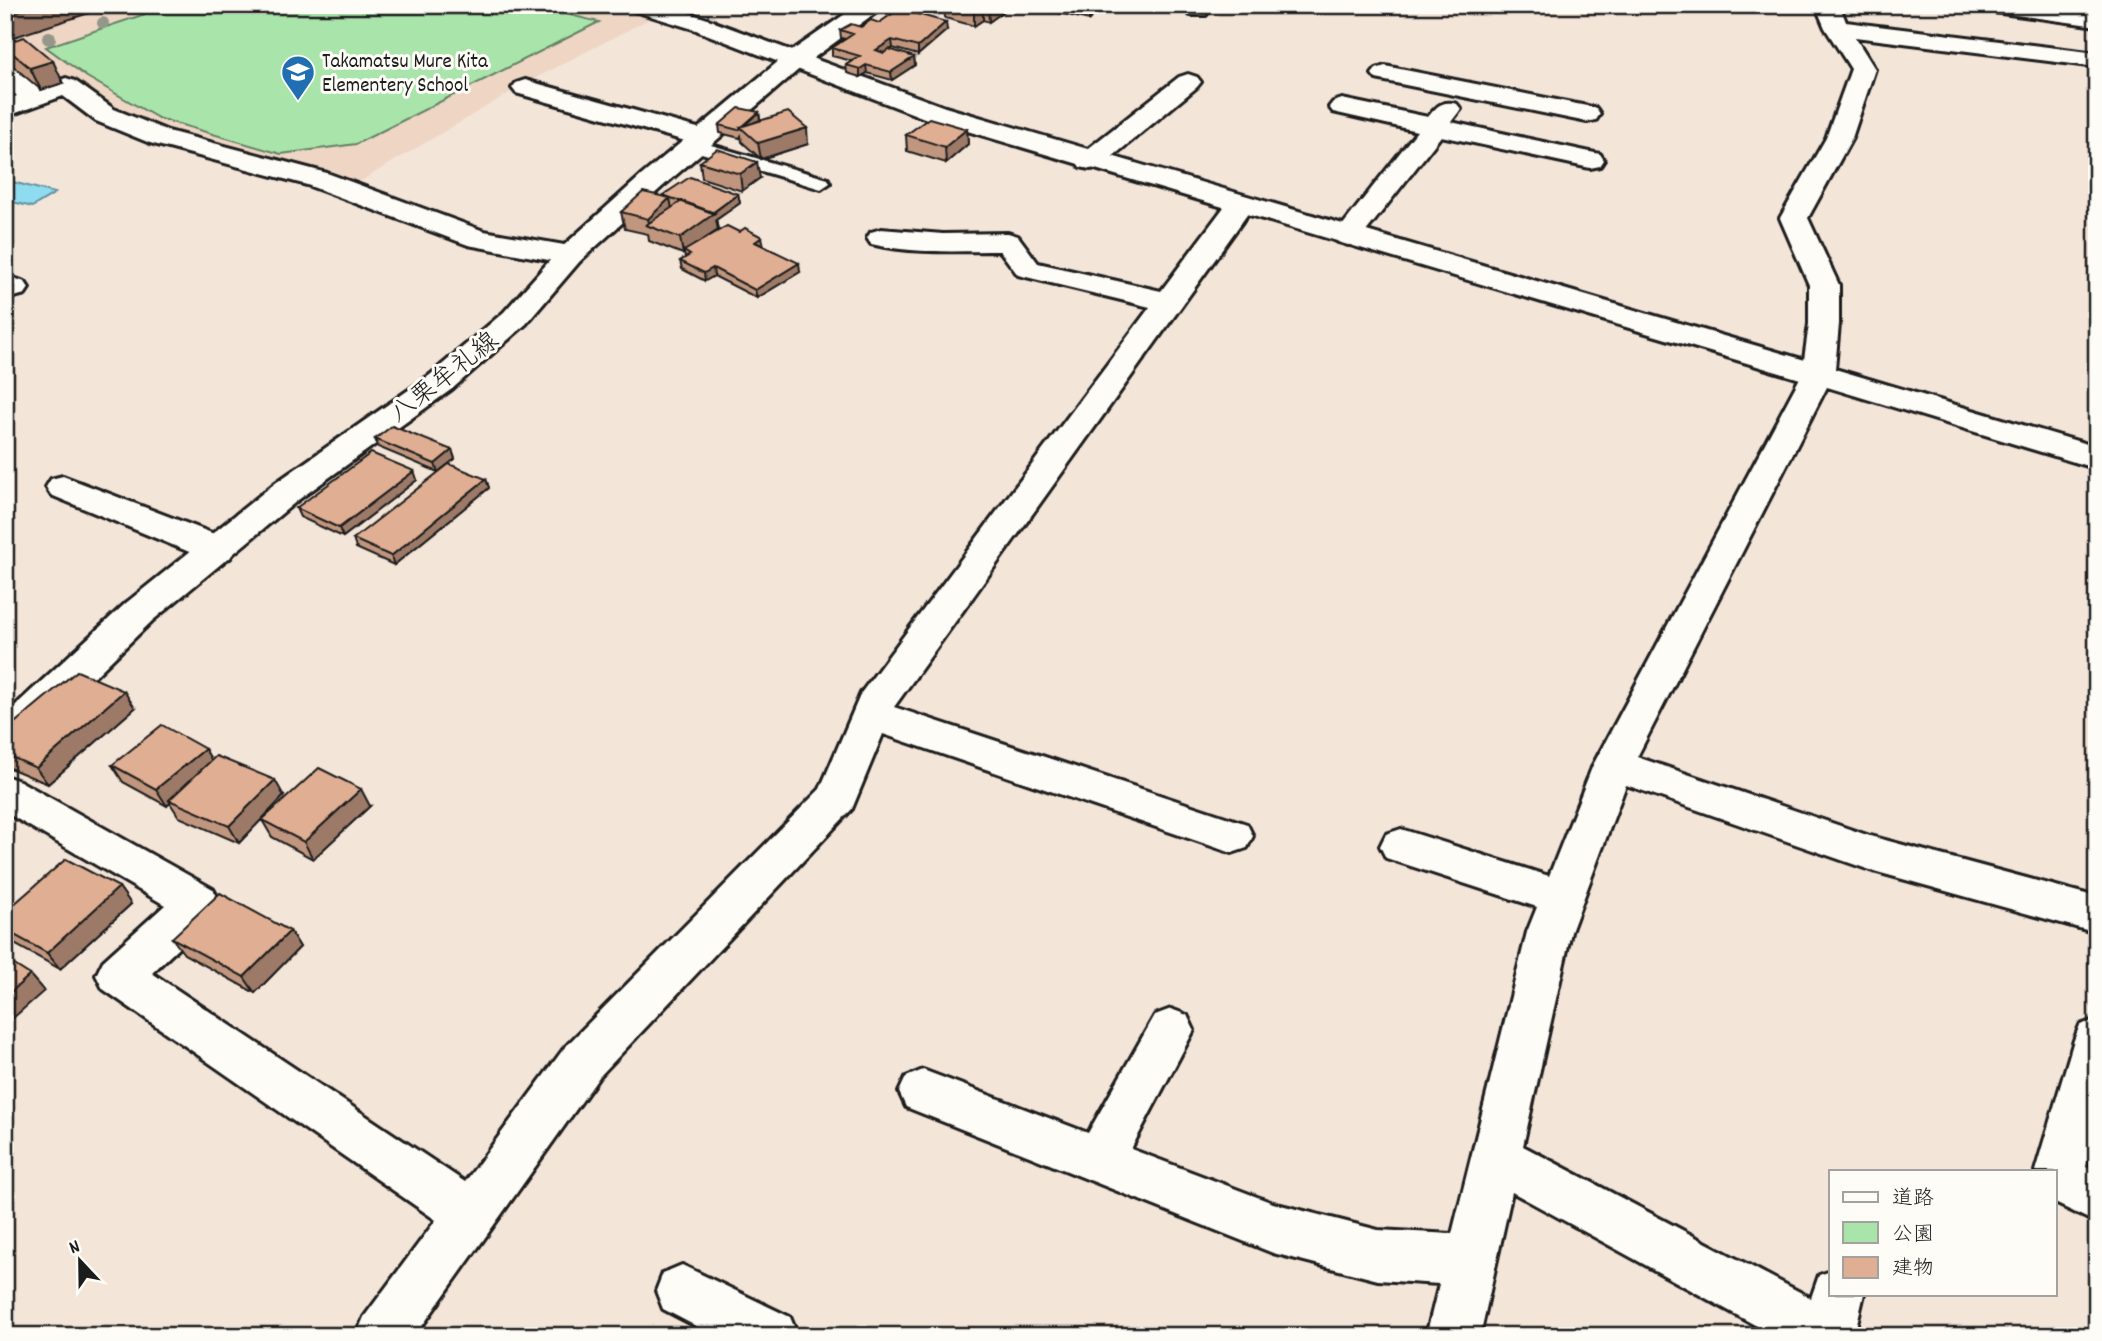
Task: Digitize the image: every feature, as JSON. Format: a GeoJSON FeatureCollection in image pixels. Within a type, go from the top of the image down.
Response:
{"type":"FeatureCollection","features":[{"type":"Feature","properties":{"kind":"street"},"geometry":{"type":"LineString","coordinates":[[639,5],[706,26],[936,113],[1090,161],[2097,458]]}},
{"type":"Feature","properties":{"kind":"street","name":"八栗牟礼線"},"geometry":{"type":"LineString","coordinates":[[5,739],[139,612],[286,492],[441,382],[515,318],[570,255],[698,141],[795,60],[874,5]]}},
{"type":"Feature","properties":{"kind":"street"},"geometry":{"type":"LineString","coordinates":[[1994,5],[2097,19]]}},
{"type":"Feature","properties":{"kind":"street"},"geometry":{"type":"LineString","coordinates":[[1834,17],[2097,61]]}},
{"type":"Feature","properties":{"kind":"street"},"geometry":{"type":"LineString","coordinates":[[1453,1336],[1549,932],[1613,765],[1818,374],[1824,319],[1824,278],[1797,232],[1794,218],[1839,138],[1863,69],[1834,17]]}},
{"type":"Feature","properties":{"kind":"street"},"geometry":{"type":"LineString","coordinates":[[5,72],[35,98]]}},
{"type":"Feature","properties":{"kind":"street"},"geometry":{"type":"LineString","coordinates":[[1385,74],[1587,114]]}},
{"type":"Feature","properties":{"kind":"street"},"geometry":{"type":"LineString","coordinates":[[1090,161],[1188,82]]}},
{"type":"Feature","properties":{"kind":"street"},"geometry":{"type":"LineString","coordinates":[[5,108],[66,86],[105,115],[159,136],[317,179],[478,239],[570,255]]}},
{"type":"Feature","properties":{"kind":"street"},"geometry":{"type":"LineString","coordinates":[[525,88],[698,141]]}},
{"type":"Feature","properties":{"kind":"street"},"geometry":{"type":"LineString","coordinates":[[1348,236],[1463,91]]}},
{"type":"Feature","properties":{"kind":"street"},"geometry":{"type":"LineString","coordinates":[[1342,107],[1590,160]]}},
{"type":"Feature","properties":{"kind":"street"},"geometry":{"type":"LineString","coordinates":[[383,1336],[582,1062],[837,798],[875,703],[1240,205]]}},
{"type":"Feature","properties":{"kind":"street"},"geometry":{"type":"LineString","coordinates":[[881,238],[943,243],[1008,242],[1028,269],[1168,302]]}},
{"type":"Feature","properties":{"kind":"street"},"geometry":{"type":"LineString","coordinates":[[63,487],[217,548]]}},
{"type":"Feature","properties":{"kind":"street"},"geometry":{"type":"LineString","coordinates":[[870,714],[1232,836]]}},
{"type":"Feature","properties":{"kind":"street"},"geometry":{"type":"LineString","coordinates":[[1613,765],[1870,853],[2097,915]]}},
{"type":"Feature","properties":{"kind":"street"},"geometry":{"type":"LineString","coordinates":[[5,792],[198,902],[118,975],[471,1215]]}},
{"type":"Feature","properties":{"kind":"street"},"geometry":{"type":"LineString","coordinates":[[1401,846],[1563,898]]}},
{"type":"Feature","properties":{"kind":"street"},"geometry":{"type":"LineString","coordinates":[[1099,1161],[1171,1030]]}},
{"type":"Feature","properties":{"kind":"street"},"geometry":{"type":"LineString","coordinates":[[2097,1040],[2057,1178],[2097,1199]]}},
{"type":"Feature","properties":{"kind":"street"},"geometry":{"type":"LineString","coordinates":[[923,1092],[1273,1228],[1378,1255],[1471,1261]]}},
{"type":"Feature","properties":{"kind":"street"},"geometry":{"type":"LineString","coordinates":[[1496,1157],[1827,1335],[1837,1296]]}},
{"type":"Feature","properties":{"kind":"street"},"geometry":{"type":"LineString","coordinates":[[682,1291],[771,1336]]}},
{"type":"Feature","properties":{"kind":"lane"},"geometry":{"type":"LineString","coordinates":[[698,141],[821,183]]}},
{"type":"Feature","properties":{"kind":"shaded area","name":"Takamatsu Mure Kita Elementery School"},"geometry":{"type":"Polygon","coordinates":[[[5,5],[606,5],[655,16],[526,83],[359,182],[140,124],[114,111],[74,81],[40,93],[5,63],[5,5]]]}},
{"type":"Feature","properties":{"kind":"green space","name":"Takamatsu Mure Kita Elementery School"},"geometry":{"type":"Polygon","coordinates":[[[172,5],[529,5],[599,22],[356,144],[281,154],[158,118],[87,77],[46,47],[172,5]]]}},
{"type":"Feature","properties":{"kind":"water"},"geometry":{"type":"Polygon","coordinates":[[[5,180],[55,193],[32,207],[5,200],[5,180]]]}},
{"type":"Feature","properties":{"kind":"building"},"geometry":{"type":"Polygon","coordinates":[[[5,5],[36,5],[5,15],[5,5]]]}},
{"type":"Feature","properties":{"kind":"building"},"geometry":{"type":"Polygon","coordinates":[[[910,5],[928,5],[923,9],[910,5]]]}},
{"type":"Feature","properties":{"kind":"building"},"geometry":{"type":"Polygon","coordinates":[[[953,5],[982,5],[974,11],[953,5]]]}},
{"type":"Feature","properties":{"kind":"building"},"geometry":{"type":"Polygon","coordinates":[[[899,9],[946,22],[918,47],[892,40],[876,50],[884,53],[889,49],[914,57],[891,72],[866,65],[860,69],[846,65],[860,56],[832,48],[853,34],[840,30],[851,24],[861,27],[871,20],[879,23],[899,9]]]}},
{"type":"Feature","properties":{"kind":"building"},"geometry":{"type":"Polygon","coordinates":[[[24,37],[53,61],[30,68],[5,47],[5,43],[24,37]]]}},
{"type":"Feature","properties":{"kind":"building"},"geometry":{"type":"Polygon","coordinates":[[[739,108],[759,112],[738,130],[719,125],[739,108]]]}},
{"type":"Feature","properties":{"kind":"building"},"geometry":{"type":"Polygon","coordinates":[[[788,112],[807,128],[758,143],[740,127],[788,112]]]}},
{"type":"Feature","properties":{"kind":"building"},"geometry":{"type":"Polygon","coordinates":[[[929,118],[967,129],[945,147],[906,135],[929,118]]]}},
{"type":"Feature","properties":{"kind":"building"},"geometry":{"type":"Polygon","coordinates":[[[717,149],[757,162],[740,174],[700,162],[717,149]]]}},
{"type":"Feature","properties":{"kind":"building"},"geometry":{"type":"Polygon","coordinates":[[[690,177],[738,194],[712,213],[663,195],[690,177]]]}},
{"type":"Feature","properties":{"kind":"building"},"geometry":{"type":"Polygon","coordinates":[[[643,192],[670,198],[648,219],[621,212],[643,192]]]}},
{"type":"Feature","properties":{"kind":"building"},"geometry":{"type":"Polygon","coordinates":[[[682,201],[715,213],[680,238],[646,225],[682,201]]]}},
{"type":"Feature","properties":{"kind":"building"},"geometry":{"type":"Polygon","coordinates":[[[727,226],[739,232],[745,228],[762,237],[755,242],[799,263],[755,290],[713,268],[704,273],[680,261],[690,255],[684,251],[727,226]]]}},
{"type":"Feature","properties":{"kind":"building"},"geometry":{"type":"Polygon","coordinates":[[[392,426],[452,450],[435,464],[375,439],[392,426]]]}},
{"type":"Feature","properties":{"kind":"building"},"geometry":{"type":"Polygon","coordinates":[[[371,453],[414,471],[339,528],[296,508],[371,453]]]}},
{"type":"Feature","properties":{"kind":"building"},"geometry":{"type":"Polygon","coordinates":[[[449,464],[486,479],[391,556],[353,539],[449,464]]]}},
{"type":"Feature","properties":{"kind":"building"},"geometry":{"type":"Polygon","coordinates":[[[77,671],[124,691],[36,768],[5,754],[5,731],[77,671]]]}},
{"type":"Feature","properties":{"kind":"building"},"geometry":{"type":"Polygon","coordinates":[[[162,725],[205,749],[156,789],[112,765],[162,725]]]}},
{"type":"Feature","properties":{"kind":"building"},"geometry":{"type":"Polygon","coordinates":[[[216,756],[275,780],[229,826],[169,800],[216,756]]]}},
{"type":"Feature","properties":{"kind":"building"},"geometry":{"type":"Polygon","coordinates":[[[319,768],[361,789],[304,842],[262,820],[319,768]]]}},
{"type":"Feature","properties":{"kind":"building"},"geometry":{"type":"Polygon","coordinates":[[[66,859],[119,887],[47,953],[5,930],[5,912],[66,859]]]}},
{"type":"Feature","properties":{"kind":"building"},"geometry":{"type":"Polygon","coordinates":[[[220,893],[290,931],[244,977],[172,938],[220,893]]]}},
{"type":"Feature","properties":{"kind":"building"},"geometry":{"type":"Polygon","coordinates":[[[5,959],[30,975],[5,997],[5,959]]]}},
{"type":"Feature","properties":{"kind":"place","name":"Takamatsu Mure Kita Elementery School"},"geometry":{"type":"Point","coordinates":[298,102]}}]}
